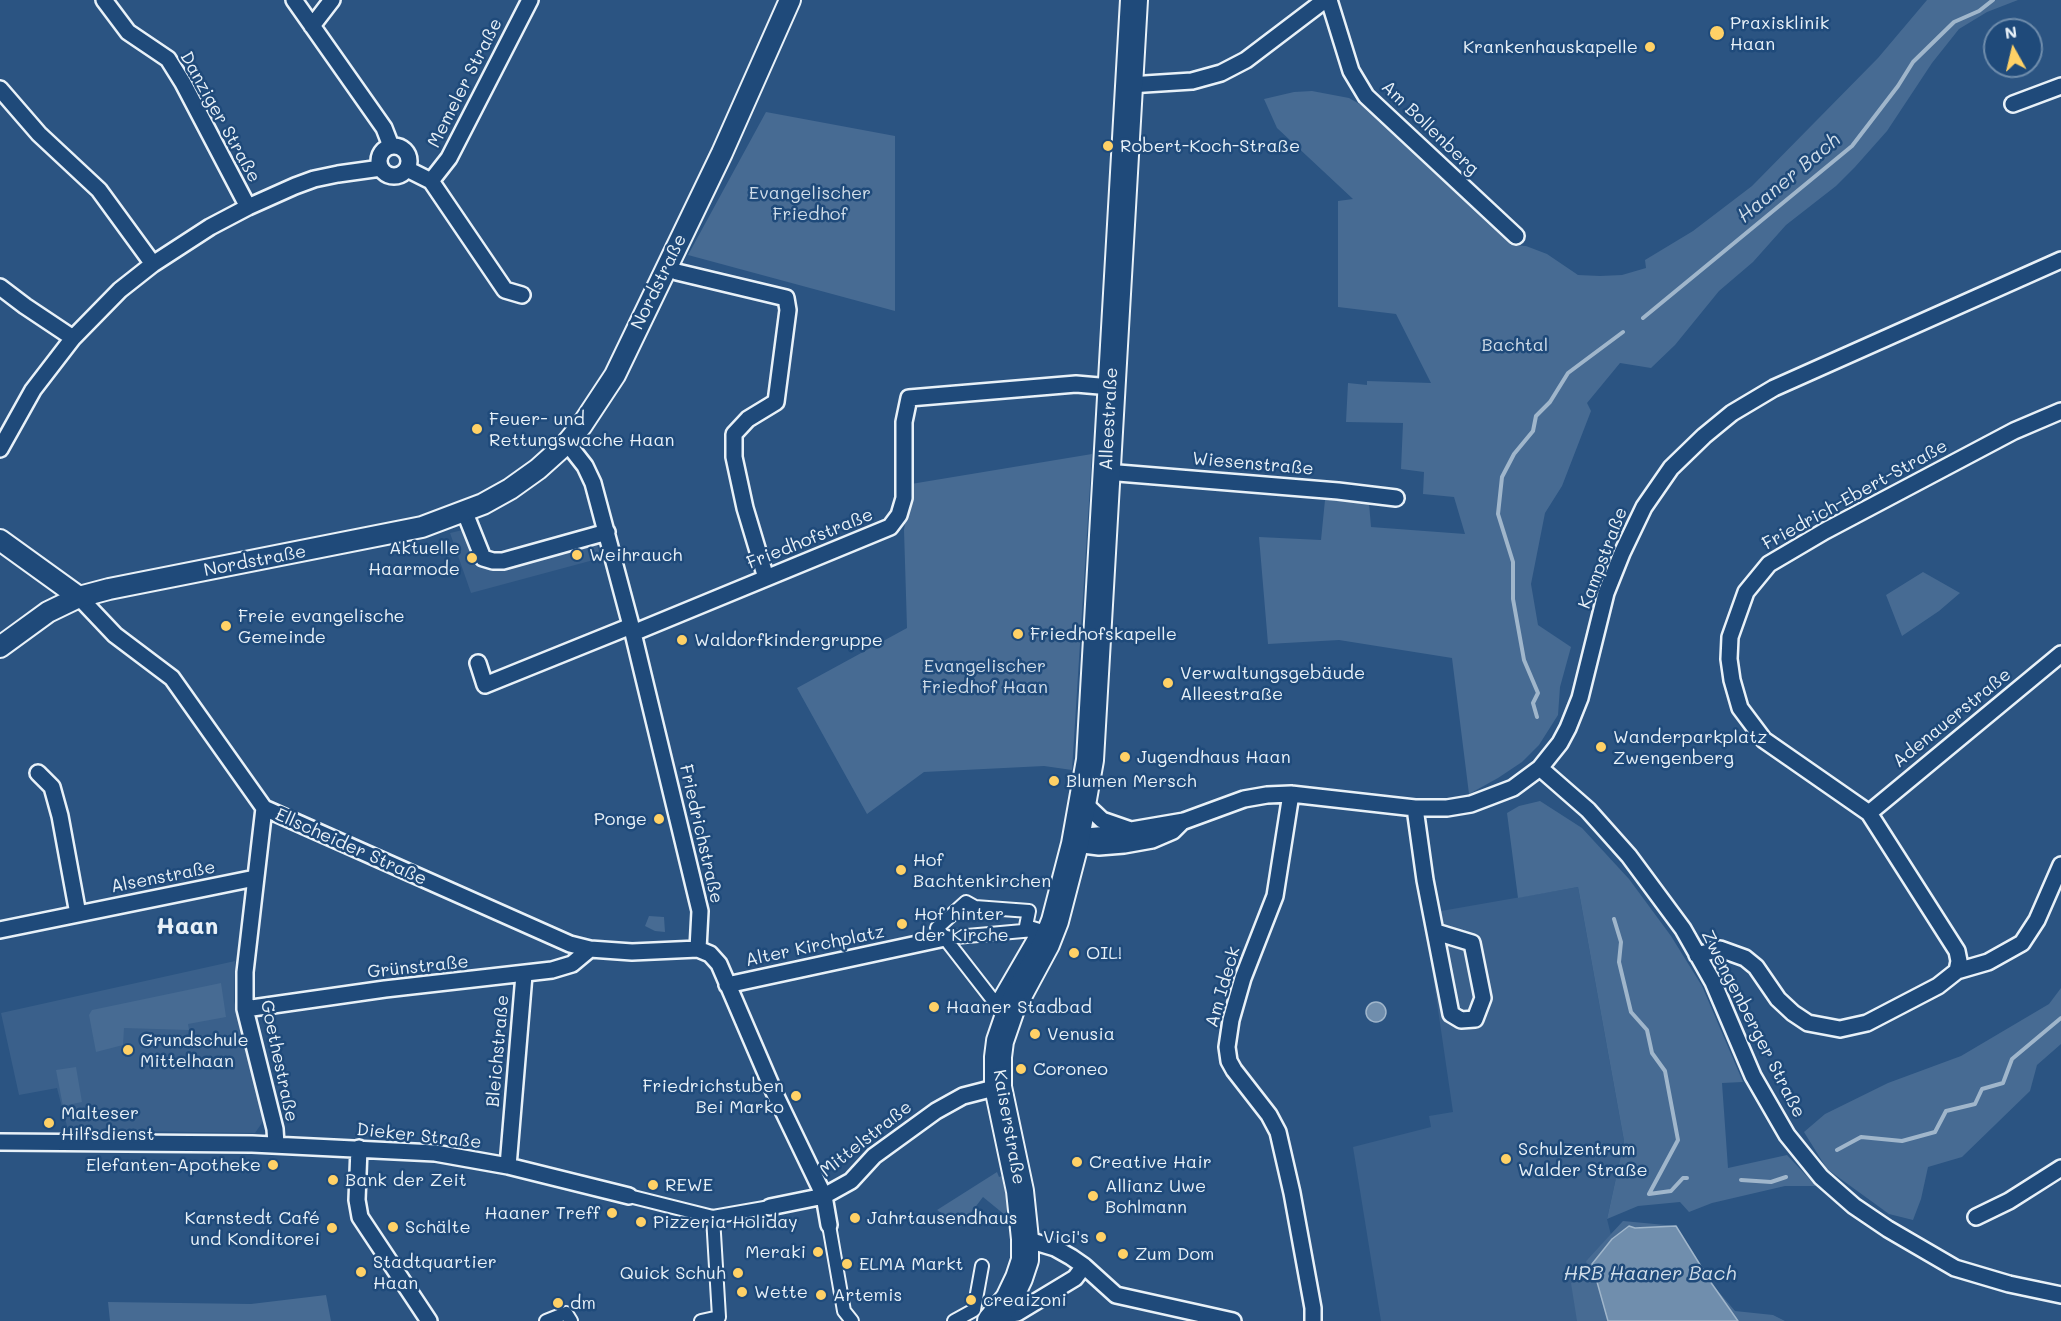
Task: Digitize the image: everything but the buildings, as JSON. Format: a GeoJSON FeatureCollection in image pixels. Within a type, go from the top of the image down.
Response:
{"type":"FeatureCollection","features":[{"type":"Feature","properties":{"kind":"main road","name":"Alleestraße"},"geometry":{"type":"LineString","coordinates":[[1075,840],[1090,760],[1093,720],[1134,0]]}},
{"type":"Feature","properties":{"kind":"main road","name":"Kaiserstraße"},"geometry":{"type":"LineString","coordinates":[[993,1319],[1009,1299],[1025,1260],[1020,1191],[998,1087],[998,1057],[1004,1026],[1045,929],[1075,840]]}},
{"type":"Feature","properties":{"kind":"street","name":"Danziger Straße"},"geometry":{"type":"LineString","coordinates":[[104,0],[128,32],[168,59],[248,207]]}},
{"type":"Feature","properties":{"kind":"street"},"geometry":{"type":"LineString","coordinates":[[294,0],[384,128],[391,146]]}},
{"type":"Feature","properties":{"kind":"street"},"geometry":{"type":"LineString","coordinates":[[312,26],[332,0]]}},
{"type":"Feature","properties":{"kind":"street","name":"Memeler Straße"},"geometry":{"type":"LineString","coordinates":[[431,181],[449,158],[530,0]]}},
{"type":"Feature","properties":{"kind":"street","name":"Nordstraße"},"geometry":{"type":"LineString","coordinates":[[0,647],[48,612],[79,597],[108,589],[422,527],[465,513],[519,483],[567,443],[611,382],[722,153],[790,0]]}},
{"type":"Feature","properties":{"kind":"street"},"geometry":{"type":"LineString","coordinates":[[1129,85],[1192,81],[1221,73],[1246,60],[1327,0]]}},
{"type":"Feature","properties":{"kind":"street","name":"Am Bollenberg"},"geometry":{"type":"LineString","coordinates":[[1327,0],[1351,71],[1366,96],[1516,236]]}},
{"type":"Feature","properties":{"kind":"street"},"geometry":{"type":"LineString","coordinates":[[2013,104],[2061,86]]}},
{"type":"Feature","properties":{"kind":"street"},"geometry":{"type":"LineString","coordinates":[[0,89],[39,134],[99,190],[153,264]]}},
{"type":"Feature","properties":{"kind":"street"},"geometry":{"type":"LineString","coordinates":[[391,146],[405,151],[408,158],[406,169],[401,174],[393,176],[381,168],[380,156],[391,146]]}},
{"type":"Feature","properties":{"kind":"street"},"geometry":{"type":"LineString","coordinates":[[0,449],[33,390],[73,338],[120,290],[153,264],[210,227],[248,207],[314,179],[381,168]]}},
{"type":"Feature","properties":{"kind":"street"},"geometry":{"type":"LineString","coordinates":[[406,169],[431,181],[505,290],[522,295]]}},
{"type":"Feature","properties":{"kind":"street","name":"Kampstraße"},"geometry":{"type":"LineString","coordinates":[[1075,840],[1184,821],[1244,799],[1267,795],[1291,794],[1415,808],[1448,808],[1471,804],[1513,788],[1540,768],[1560,743],[1574,716],[1606,593],[1618,562],[1644,507],[1671,468],[1732,413],[1773,388],[2061,260]]}},
{"type":"Feature","properties":{"kind":"street"},"geometry":{"type":"LineString","coordinates":[[666,266],[677,272],[786,297],[788,310],[776,402],[748,419],[734,434],[734,457],[766,578]]}},
{"type":"Feature","properties":{"kind":"street"},"geometry":{"type":"LineString","coordinates":[[0,287],[73,338]]}},
{"type":"Feature","properties":{"kind":"street","name":"Friedhofstraße"},"geometry":{"type":"LineString","coordinates":[[478,663],[485,685],[766,578],[890,527],[899,515],[904,498],[904,422],[909,398],[1076,384],[1111,387]]}},
{"type":"Feature","properties":{"kind":"street","name":"Friedrich-Ebert-Straße"},"geometry":{"type":"LineString","coordinates":[[1957,971],[1959,961],[1957,951],[1869,813],[1764,740],[1740,708],[1733,688],[1729,659],[1732,630],[1746,591],[1769,564],[1825,531],[2014,431],[2061,411]]}},
{"type":"Feature","properties":{"kind":"street","name":"Friedrichstraße"},"geometry":{"type":"LineString","coordinates":[[567,443],[585,466],[593,483],[607,532],[700,911],[698,949]]}},
{"type":"Feature","properties":{"kind":"street","name":"Wiesenstraße"},"geometry":{"type":"LineString","coordinates":[[1106,472],[1396,498]]}},
{"type":"Feature","properties":{"kind":"street"},"geometry":{"type":"LineString","coordinates":[[465,513],[483,558],[493,561],[503,561],[607,532]]}},
{"type":"Feature","properties":{"kind":"street","name":"Ellscheider Straße"},"geometry":{"type":"LineString","coordinates":[[0,540],[79,597],[115,635],[172,678],[264,808],[570,944],[590,949],[632,952],[698,949]]}},
{"type":"Feature","properties":{"kind":"street","name":"Adenauerstraße"},"geometry":{"type":"LineString","coordinates":[[1869,813],[2061,654]]}},
{"type":"Feature","properties":{"kind":"street","name":"Zwengenberger Straße"},"geometry":{"type":"LineString","coordinates":[[1540,768],[1588,810],[1629,856],[1683,929],[1713,982],[1753,1076],[1787,1135],[1821,1177],[1854,1206],[1955,1268],[2009,1284],[2061,1295]]}},
{"type":"Feature","properties":{"kind":"street"},"geometry":{"type":"LineString","coordinates":[[38,773],[52,788],[60,816],[78,914]]}},
{"type":"Feature","properties":{"kind":"street","name":"Am Ideck"},"geometry":{"type":"LineString","coordinates":[[1291,794],[1275,896],[1244,978],[1227,1047],[1229,1061],[1234,1070],[1269,1114],[1278,1132],[1285,1155],[1313,1308],[1313,1321]]}},
{"type":"Feature","properties":{"kind":"street","name":"Kampstraße"},"geometry":{"type":"LineString","coordinates":[[1083,802],[1102,820],[1128,829]]}},
{"type":"Feature","properties":{"kind":"street","name":"Goethestraße"},"geometry":{"type":"LineString","coordinates":[[264,808],[245,972],[245,1009],[275,1129],[276,1144]]}},
{"type":"Feature","properties":{"kind":"street"},"geometry":{"type":"LineString","coordinates":[[1415,808],[1420,850],[1451,1014],[1461,1020],[1475,1019],[1483,998],[1472,942],[1436,932]]}},
{"type":"Feature","properties":{"kind":"street","name":"Kampstraße"},"geometry":{"type":"LineString","coordinates":[[1075,840],[1099,847],[1124,845],[1152,840],[1173,831],[1184,821]]}},
{"type":"Feature","properties":{"kind":"street"},"geometry":{"type":"LineString","coordinates":[[1697,955],[1720,949],[1745,958],[1756,967],[1778,999],[1808,1023],[1840,1029],[1867,1023],[1938,986],[1957,971],[1988,962],[2022,943],[2037,920],[2061,865]]}},
{"type":"Feature","properties":{"kind":"street","name":"Alsenstraße"},"geometry":{"type":"LineString","coordinates":[[0,930],[255,878]]}},
{"type":"Feature","properties":{"kind":"street"},"geometry":{"type":"LineString","coordinates":[[966,902],[975,907],[1029,911],[1026,926],[1045,929],[996,1004],[937,928],[966,902]]}},
{"type":"Feature","properties":{"kind":"street"},"geometry":{"type":"LineString","coordinates":[[945,938],[1045,929]]}},
{"type":"Feature","properties":{"kind":"street","name":"Alter Kirchplatz"},"geometry":{"type":"LineString","coordinates":[[727,985],[945,938]]}},
{"type":"Feature","properties":{"kind":"street","name":"Grünstraße"},"geometry":{"type":"LineString","coordinates":[[245,1009],[385,989],[524,975],[572,964],[590,949]]}},
{"type":"Feature","properties":{"kind":"street"},"geometry":{"type":"LineString","coordinates":[[698,949],[710,954],[719,964],[774,1092],[824,1196],[844,1311],[852,1321]]}},
{"type":"Feature","properties":{"kind":"street","name":"Bleichstraße"},"geometry":{"type":"LineString","coordinates":[[508,1166],[524,975]]}},
{"type":"Feature","properties":{"kind":"street","name":"Mittelstraße"},"geometry":{"type":"LineString","coordinates":[[824,1196],[851,1181],[874,1156],[936,1110],[963,1096],[998,1087]]}},
{"type":"Feature","properties":{"kind":"street","name":"Dieker Straße"},"geometry":{"type":"LineString","coordinates":[[0,1142],[276,1144],[435,1153],[508,1166],[713,1217],[824,1196]]}},
{"type":"Feature","properties":{"kind":"street"},"geometry":{"type":"LineString","coordinates":[[360,1148],[357,1200],[360,1217],[429,1321]]}},
{"type":"Feature","properties":{"kind":"street"},"geometry":{"type":"LineString","coordinates":[[1976,1216],[2009,1201],[2061,1168]]}},
{"type":"Feature","properties":{"kind":"street"},"geometry":{"type":"LineString","coordinates":[[701,1321],[721,1319],[713,1217]]}},
{"type":"Feature","properties":{"kind":"street"},"geometry":{"type":"LineString","coordinates":[[1025,1239],[1055,1248],[1084,1266],[1116,1295],[1233,1321]]}},
{"type":"Feature","properties":{"kind":"street"},"geometry":{"type":"LineString","coordinates":[[954,1321],[974,1310],[982,1266]]}},
{"type":"Feature","properties":{"kind":"street","name":"Kaiserstraße"},"geometry":{"type":"LineString","coordinates":[[993,1319],[1017,1313],[1075,1278],[1084,1266]]}},
{"type":"Feature","properties":{"kind":"street"},"geometry":{"type":"LineString","coordinates":[[546,1321],[566,1313],[571,1321]]}},
{"type":"Feature","properties":{"kind":"shaded area"},"geometry":{"type":"Polygon","coordinates":[[[467,529],[490,566],[596,541],[601,558],[471,593],[450,533],[467,529]]]}},
{"type":"Feature","properties":{"kind":"shaded area"},"geometry":{"type":"Polygon","coordinates":[[[1578,887],[1624,1141],[1607,1219],[1611,1235],[1586,1261],[1595,1321],[1381,1321],[1353,1147],[1431,1127],[1429,1116],[1453,1112],[1424,914],[1578,887]]]}},
{"type":"Feature","properties":{"kind":"shaded area","name":"Grundschule Mittelhaan"},"geometry":{"type":"Polygon","coordinates":[[[235,961],[234,1001],[264,1120],[255,1133],[68,1130],[57,1088],[19,1095],[1,1013],[235,961]]]}},
{"type":"Feature","properties":{"kind":"green space","name":"Bachtal"},"geometry":{"type":"Polygon","coordinates":[[[1927,0],[2018,0],[1987,12],[1959,29],[1932,63],[1887,131],[1855,167],[1836,186],[1786,225],[1753,262],[1719,291],[1675,345],[1651,368],[1620,363],[1587,403],[1591,411],[1562,486],[1545,513],[1531,584],[1538,625],[1571,647],[1560,687],[1558,715],[1539,745],[1522,762],[1469,794],[1452,658],[1339,640],[1268,644],[1259,537],[1321,540],[1325,500],[1369,503],[1371,527],[1465,534],[1454,497],[1423,494],[1424,472],[1401,469],[1403,423],[1346,422],[1348,383],[1367,385],[1367,381],[1431,383],[1396,314],[1338,307],[1338,201],[1353,199],[1277,128],[1264,99],[1294,92],[1312,91],[1349,98],[1379,115],[1511,245],[1526,246],[1547,254],[1578,275],[1622,275],[1646,268],[1645,260],[1693,231],[1752,186],[1878,58],[1927,0]]]}},
{"type":"Feature","properties":{"kind":"green space","name":"Evangelischer Friedhof"},"geometry":{"type":"Polygon","coordinates":[[[766,112],[895,136],[895,311],[688,255],[766,112]]]}},
{"type":"Feature","properties":{"kind":"green space","name":"Evangelischer Friedhof Haan"},"geometry":{"type":"Polygon","coordinates":[[[1092,454],[1072,770],[1044,766],[924,772],[867,814],[797,688],[907,628],[904,530],[911,484],[1092,454]]]}},
{"type":"Feature","properties":{"kind":"green space"},"geometry":{"type":"Polygon","coordinates":[[[1923,572],[1960,593],[1939,611],[1902,636],[1886,595],[1923,572]]]}},
{"type":"Feature","properties":{"kind":"green space"},"geometry":{"type":"Polygon","coordinates":[[[1540,801],[1582,828],[1629,879],[1671,936],[1702,986],[1743,1082],[1722,1083],[1728,1168],[1787,1155],[1816,1186],[1785,1186],[1712,1203],[1689,1212],[1680,1202],[1638,1206],[1607,1219],[1624,1141],[1578,887],[1518,898],[1507,813],[1519,806],[1540,801]]]}},
{"type":"Feature","properties":{"kind":"green space"},"geometry":{"type":"Polygon","coordinates":[[[649,916],[664,917],[665,932],[655,931],[645,926],[649,916]]]}},
{"type":"Feature","properties":{"kind":"green space"},"geometry":{"type":"Polygon","coordinates":[[[221,983],[226,1017],[188,1024],[189,1030],[124,1028],[123,1045],[96,1052],[89,1015],[92,1010],[221,983]]]}},
{"type":"Feature","properties":{"kind":"green space"},"geometry":{"type":"Polygon","coordinates":[[[2061,988],[2061,1044],[2037,1065],[2030,1091],[1962,1157],[1928,1167],[1921,1199],[1913,1220],[1889,1214],[1827,1169],[1804,1132],[1825,1114],[1888,1083],[1961,1056],[2049,1004],[2061,988]]]}},
{"type":"Feature","properties":{"kind":"green space"},"geometry":{"type":"Polygon","coordinates":[[[76,1067],[82,1102],[63,1106],[56,1070],[76,1067]]]}},
{"type":"Feature","properties":{"kind":"green space"},"geometry":{"type":"Polygon","coordinates":[[[997,1172],[999,1177],[1002,1176],[1008,1207],[1005,1215],[983,1197],[960,1227],[937,1210],[997,1172]]]}},
{"type":"Feature","properties":{"kind":"green space","name":"HRB Haaner Bach"},"geometry":{"type":"Polygon","coordinates":[[[1623,1221],[1676,1226],[1712,1284],[1735,1311],[1773,1315],[1785,1321],[1577,1321],[1571,1283],[1589,1280],[1586,1261],[1623,1221]]]}},
{"type":"Feature","properties":{"kind":"green space"},"geometry":{"type":"Polygon","coordinates":[[[326,1295],[331,1321],[110,1321],[108,1302],[251,1304],[326,1295]]]}},
{"type":"Feature","properties":{"kind":"water"},"geometry":{"type":"Polygon","coordinates":[[[1372,1002],[1380,1002],[1386,1008],[1386,1016],[1380,1022],[1372,1022],[1366,1016],[1366,1008],[1372,1002]]]}},
{"type":"Feature","properties":{"kind":"water","name":"HRB Haaner Bach"},"geometry":{"type":"Polygon","coordinates":[[[1629,1226],[1635,1228],[1676,1226],[1738,1321],[1608,1321],[1592,1264],[1612,1239],[1629,1226]]]}},
{"type":"Feature","properties":{"kind":"waterway","name":"Haaner Bach"},"geometry":{"type":"LineString","coordinates":[[1643,318],[1852,146],[1898,86],[1913,62],[1954,22],[1979,11],[1993,0]]}},
{"type":"Feature","properties":{"kind":"waterway","name":"Haaner Bach"},"geometry":{"type":"LineString","coordinates":[[1537,717],[1533,703],[1538,693],[1524,660],[1513,599],[1513,562],[1498,514],[1502,477],[1514,454],[1533,431],[1536,416],[1550,402],[1568,373],[1623,332]]}},
{"type":"Feature","properties":{"kind":"waterway","name":"Haaner Bach"},"geometry":{"type":"LineString","coordinates":[[1614,919],[1621,942],[1619,962],[1631,1012],[1647,1030],[1652,1053],[1665,1071],[1678,1140],[1649,1194]]}},
{"type":"Feature","properties":{"kind":"waterway"},"geometry":{"type":"LineString","coordinates":[[1837,1150],[1861,1137],[1902,1141],[1935,1132],[1946,1111],[1975,1104],[1982,1089],[2003,1083],[2012,1059],[2061,1018]]}},
{"type":"Feature","properties":{"kind":"waterway"},"geometry":{"type":"LineString","coordinates":[[1741,1180],[1771,1182],[1786,1177]]}},
{"type":"Feature","properties":{"kind":"waterway"},"geometry":{"type":"LineString","coordinates":[[1649,1194],[1671,1191],[1683,1178],[1687,1178]]}},
{"type":"Feature","properties":{"kind":"place","name":"Praxisklinik Haan"},"geometry":{"type":"Point","coordinates":[1717,33]}},
{"type":"Feature","properties":{"kind":"place","name":"Krankenhauskapelle"},"geometry":{"type":"Point","coordinates":[1650,47]}},
{"type":"Feature","properties":{"kind":"place","name":"Robert-Koch-Straße"},"geometry":{"type":"Point","coordinates":[1108,146]}},
{"type":"Feature","properties":{"kind":"place","name":"Feuer- und Rettungswache Haan"},"geometry":{"type":"Point","coordinates":[477,429]}},
{"type":"Feature","properties":{"kind":"place","name":"Weihrauch"},"geometry":{"type":"Point","coordinates":[577,555]}},
{"type":"Feature","properties":{"kind":"place","name":"Aktuelle Haarmode"},"geometry":{"type":"Point","coordinates":[472,558]}},
{"type":"Feature","properties":{"kind":"place","name":"Freie evangelische Gemeinde"},"geometry":{"type":"Point","coordinates":[226,626]}},
{"type":"Feature","properties":{"kind":"place","name":"Friedhofskapelle"},"geometry":{"type":"Point","coordinates":[1018,634]}},
{"type":"Feature","properties":{"kind":"place","name":"Waldorfkindergruppe"},"geometry":{"type":"Point","coordinates":[682,640]}},
{"type":"Feature","properties":{"kind":"place","name":"Verwaltungsgebäude Alleestraße"},"geometry":{"type":"Point","coordinates":[1168,683]}},
{"type":"Feature","properties":{"kind":"place","name":"Wanderparkplatz Zwengenberg"},"geometry":{"type":"Point","coordinates":[1601,747]}},
{"type":"Feature","properties":{"kind":"place","name":"Jugendhaus Haan"},"geometry":{"type":"Point","coordinates":[1125,757]}},
{"type":"Feature","properties":{"kind":"place","name":"Blumen Mersch"},"geometry":{"type":"Point","coordinates":[1054,781]}},
{"type":"Feature","properties":{"kind":"place","name":"Ponge"},"geometry":{"type":"Point","coordinates":[659,819]}},
{"type":"Feature","properties":{"kind":"place","name":"Hof Bachtenkirchen"},"geometry":{"type":"Point","coordinates":[901,870]}},
{"type":"Feature","properties":{"kind":"place","name":"Hof hinter der Kirche"},"geometry":{"type":"Point","coordinates":[902,924]}},
{"type":"Feature","properties":{"kind":"place","name":"OIL!"},"geometry":{"type":"Point","coordinates":[1074,953]}},
{"type":"Feature","properties":{"kind":"place","name":"Haaner Stadbad"},"geometry":{"type":"Point","coordinates":[934,1007]}},
{"type":"Feature","properties":{"kind":"place","name":"Venusia"},"geometry":{"type":"Point","coordinates":[1035,1034]}},
{"type":"Feature","properties":{"kind":"place","name":"Grundschule Mittelhaan"},"geometry":{"type":"Point","coordinates":[128,1050]}},
{"type":"Feature","properties":{"kind":"place","name":"Coroneo"},"geometry":{"type":"Point","coordinates":[1021,1069]}},
{"type":"Feature","properties":{"kind":"place","name":"Friedrichstuben Bei Marko"},"geometry":{"type":"Point","coordinates":[796,1096]}},
{"type":"Feature","properties":{"kind":"place","name":"Malteser Hilfsdienst"},"geometry":{"type":"Point","coordinates":[49,1123]}},
{"type":"Feature","properties":{"kind":"place","name":"Schulzentrum Walder Straße"},"geometry":{"type":"Point","coordinates":[1506,1159]}},
{"type":"Feature","properties":{"kind":"place","name":"Creative Hair"},"geometry":{"type":"Point","coordinates":[1077,1162]}},
{"type":"Feature","properties":{"kind":"place","name":"Elefanten-Apotheke"},"geometry":{"type":"Point","coordinates":[273,1165]}},
{"type":"Feature","properties":{"kind":"place","name":"Bank der Zeit"},"geometry":{"type":"Point","coordinates":[333,1180]}},
{"type":"Feature","properties":{"kind":"place","name":"REWE"},"geometry":{"type":"Point","coordinates":[653,1185]}},
{"type":"Feature","properties":{"kind":"place","name":"Allianz Uwe Bohlmann"},"geometry":{"type":"Point","coordinates":[1093,1196]}},
{"type":"Feature","properties":{"kind":"place","name":"Haaner Treff"},"geometry":{"type":"Point","coordinates":[612,1213]}},
{"type":"Feature","properties":{"kind":"place","name":"Jahrtausendhaus"},"geometry":{"type":"Point","coordinates":[855,1218]}},
{"type":"Feature","properties":{"kind":"place","name":"Pizzeria Holiday"},"geometry":{"type":"Point","coordinates":[641,1222]}},
{"type":"Feature","properties":{"kind":"place","name":"Schälte"},"geometry":{"type":"Point","coordinates":[393,1227]}},
{"type":"Feature","properties":{"kind":"place","name":"Karnstedt Café und Konditorei"},"geometry":{"type":"Point","coordinates":[332,1228]}},
{"type":"Feature","properties":{"kind":"place","name":"Vici's"},"geometry":{"type":"Point","coordinates":[1101,1237]}},
{"type":"Feature","properties":{"kind":"place","name":"Meraki"},"geometry":{"type":"Point","coordinates":[818,1252]}},
{"type":"Feature","properties":{"kind":"place","name":"Zum Dom"},"geometry":{"type":"Point","coordinates":[1123,1254]}},
{"type":"Feature","properties":{"kind":"place","name":"ELMA Markt"},"geometry":{"type":"Point","coordinates":[847,1264]}},
{"type":"Feature","properties":{"kind":"place","name":"Stadtquartier Haan"},"geometry":{"type":"Point","coordinates":[361,1272]}},
{"type":"Feature","properties":{"kind":"place","name":"Quick Schuh"},"geometry":{"type":"Point","coordinates":[738,1273]}},
{"type":"Feature","properties":{"kind":"place","name":"Wette"},"geometry":{"type":"Point","coordinates":[742,1292]}},
{"type":"Feature","properties":{"kind":"place","name":"Artemis"},"geometry":{"type":"Point","coordinates":[821,1295]}},
{"type":"Feature","properties":{"kind":"place","name":"creaizoni"},"geometry":{"type":"Point","coordinates":[971,1300]}},
{"type":"Feature","properties":{"kind":"place","name":"dm"},"geometry":{"type":"Point","coordinates":[558,1303]}},
{"type":"Feature","properties":{"kind":"district","name":"Haan"},"geometry":{"type":"Point","coordinates":[187,927]}}]}
